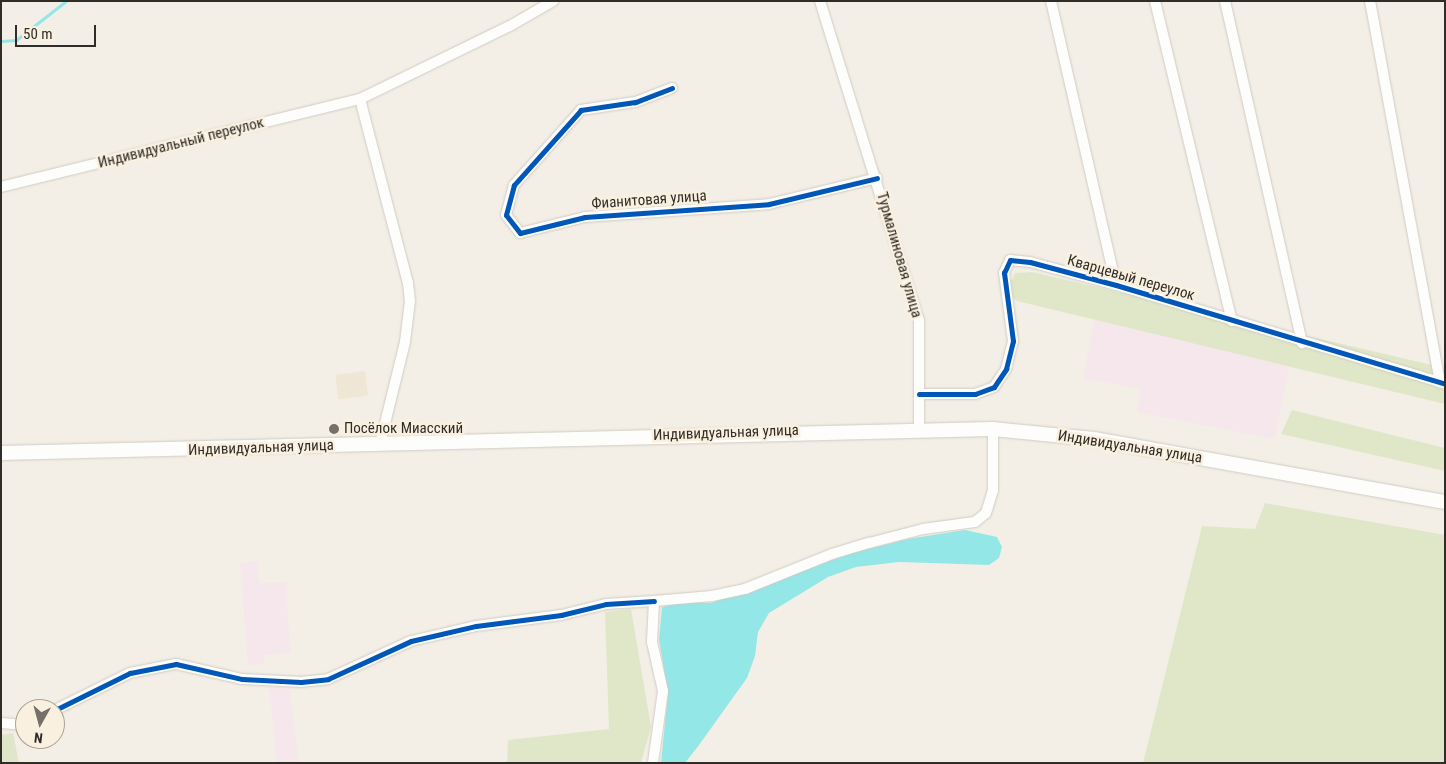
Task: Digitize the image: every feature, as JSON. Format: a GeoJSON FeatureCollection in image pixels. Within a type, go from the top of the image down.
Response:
{"type":"FeatureCollection","features":[{"type":"Feature","properties":{"kind":"main road","name":"Индивидуальная улица"},"geometry":{"type":"LineString","coordinates":[[1,452],[380,444],[919,428],[992,429],[1094,440],[1445,502]]}},
{"type":"Feature","properties":{"kind":"street","name":"Индивидуальный переулок"},"geometry":{"type":"LineString","coordinates":[[1,187],[360,99],[510,26],[553,1]]}},
{"type":"Feature","properties":{"kind":"street","name":"Турмалиновая улица"},"geometry":{"type":"LineString","coordinates":[[820,1],[877,178],[920,321],[919,428]]}},
{"type":"Feature","properties":{"kind":"street","name":"Кварцевый переулок"},"geometry":{"type":"LineString","coordinates":[[1051,1],[1116,285]]}},
{"type":"Feature","properties":{"kind":"street"},"geometry":{"type":"LineString","coordinates":[[1155,1],[1232,321]]}},
{"type":"Feature","properties":{"kind":"street"},"geometry":{"type":"LineString","coordinates":[[1225,1],[1302,342]]}},
{"type":"Feature","properties":{"kind":"street"},"geometry":{"type":"LineString","coordinates":[[1370,1],[1443,384]]}},
{"type":"Feature","properties":{"kind":"street","name":"Фианитовая улица"},"geometry":{"type":"LineString","coordinates":[[672,88],[635,102],[581,110],[514,185],[506,215],[520,234],[585,217],[769,204],[877,178]]}},
{"type":"Feature","properties":{"kind":"street"},"geometry":{"type":"LineString","coordinates":[[360,99],[408,283],[410,301],[405,342],[380,444]]}},
{"type":"Feature","properties":{"kind":"street","name":"Кварцевый переулок"},"geometry":{"type":"LineString","coordinates":[[919,394],[975,394],[994,387],[1002,375],[1013,340],[1004,273],[1010,260],[1030,262],[1116,285],[1443,384]]}},
{"type":"Feature","properties":{"kind":"street"},"geometry":{"type":"LineString","coordinates":[[65,705],[130,673],[176,664],[242,679],[301,682],[328,679],[412,641],[476,626],[561,615],[606,604],[712,596],[745,589],[860,545],[922,529],[975,522],[986,513],[993,490],[992,429]]}},
{"type":"Feature","properties":{"kind":"street"},"geometry":{"type":"LineString","coordinates":[[653,763],[663,690],[652,642],[654,601]]}},
{"type":"Feature","properties":{"kind":"street"},"geometry":{"type":"LineString","coordinates":[[1,724],[15,724]]}},
{"type":"Feature","properties":{"kind":"shaded area"},"geometry":{"type":"Polygon","coordinates":[[[1096,312],[1292,350],[1275,439],[1137,412],[1141,389],[1083,378],[1096,312]]]}},
{"type":"Feature","properties":{"kind":"shaded area"},"geometry":{"type":"Polygon","coordinates":[[[365,371],[368,396],[338,399],[335,375],[365,371]]]}},
{"type":"Feature","properties":{"kind":"shaded area"},"geometry":{"type":"Polygon","coordinates":[[[257,561],[259,583],[286,582],[290,653],[264,655],[264,664],[248,665],[240,563],[257,561]]]}},
{"type":"Feature","properties":{"kind":"shaded area"},"geometry":{"type":"Polygon","coordinates":[[[269,688],[289,689],[299,763],[277,763],[269,688]]]}},
{"type":"Feature","properties":{"kind":"green space"},"geometry":{"type":"Polygon","coordinates":[[[1032,272],[1445,368],[1445,404],[1017,301],[1011,296],[1010,284],[1015,273],[1032,272]]]}},
{"type":"Feature","properties":{"kind":"green space"},"geometry":{"type":"Polygon","coordinates":[[[1292,410],[1445,448],[1445,471],[1281,434],[1292,410]]]}},
{"type":"Feature","properties":{"kind":"green space"},"geometry":{"type":"Polygon","coordinates":[[[1265,503],[1445,535],[1445,763],[1143,763],[1202,526],[1255,529],[1265,503]]]}},
{"type":"Feature","properties":{"kind":"green space"},"geometry":{"type":"Polygon","coordinates":[[[631,609],[651,727],[641,763],[507,763],[508,740],[609,729],[605,612],[631,609]]]}},
{"type":"Feature","properties":{"kind":"green space"},"geometry":{"type":"Polygon","coordinates":[[[13,733],[19,763],[1,763],[1,735],[13,733]]]}},
{"type":"Feature","properties":{"kind":"water"},"geometry":{"type":"Polygon","coordinates":[[[965,530],[997,537],[1002,547],[999,558],[989,565],[899,562],[856,567],[828,577],[769,613],[758,632],[755,656],[747,678],[699,745],[685,763],[661,763],[668,693],[659,640],[662,607],[683,602],[711,603],[852,553],[908,539],[965,530]]]}},
{"type":"Feature","properties":{"kind":"waterway"},"geometry":{"type":"LineString","coordinates":[[1,41],[16,40],[66,1]]}},
{"type":"Feature","properties":{"kind":"cycle path"},"geometry":{"type":"LineString","coordinates":[[672,88],[635,102],[581,110],[514,185],[506,215],[520,233],[585,217],[769,204],[877,178]]}},
{"type":"Feature","properties":{"kind":"cycle path"},"geometry":{"type":"LineString","coordinates":[[919,394],[975,394],[994,387],[1006,369],[1013,341],[1004,273],[1010,260],[1030,262],[1116,285],[1445,384]]}},
{"type":"Feature","properties":{"kind":"cycle path"},"geometry":{"type":"LineString","coordinates":[[65,705],[130,673],[176,664],[242,679],[301,682],[328,679],[411,641],[476,626],[561,615],[606,604],[654,601]]}},
{"type":"Feature","properties":{"kind":"place","name":"Посёлок Миасский"},"geometry":{"type":"Point","coordinates":[334,429]}}]}
